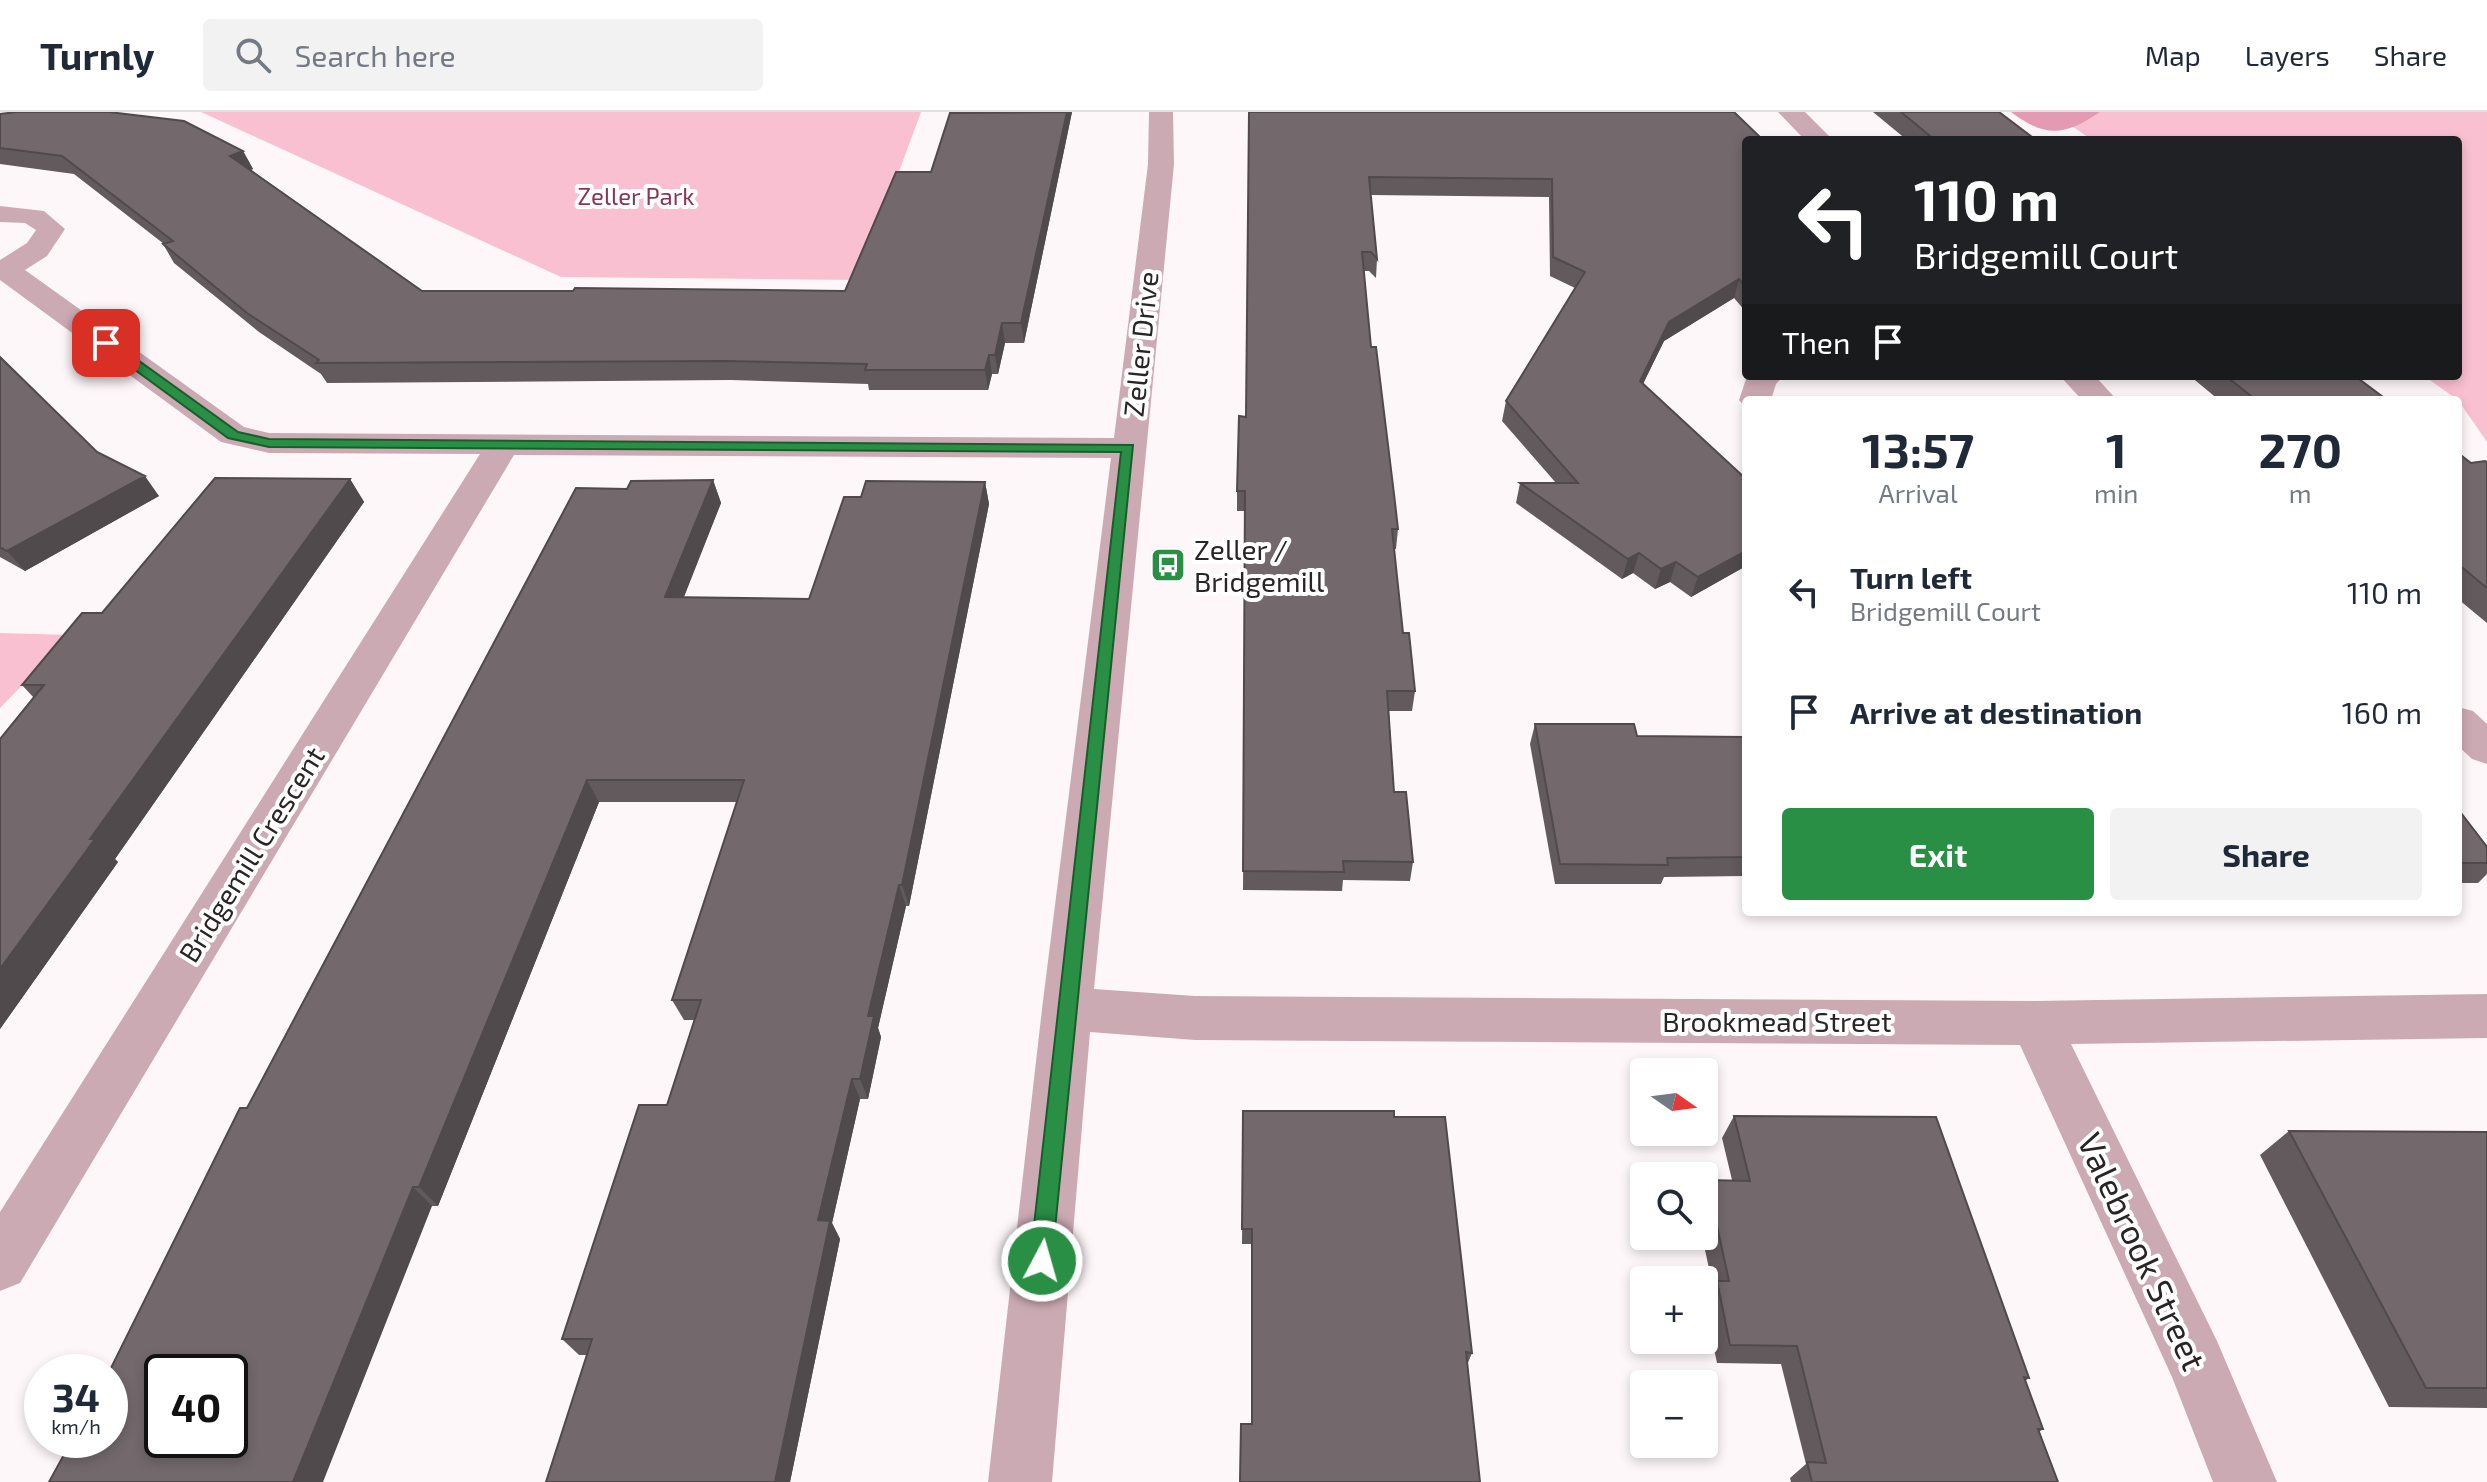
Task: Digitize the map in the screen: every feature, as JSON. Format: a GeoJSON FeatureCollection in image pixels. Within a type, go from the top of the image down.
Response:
{"type":"FeatureCollection","features":[{"type":"Feature","properties":{"kind":"street","name":"Zeller Drive"},"geometry":{"type":"LineString","coordinates":[[1020,1482],[1067,1009],[1161,164],[1161,112]]}},
{"type":"Feature","properties":{"kind":"street"},"geometry":{"type":"LineString","coordinates":[[1790,112],[1816,136]]}},
{"type":"Feature","properties":{"kind":"street"},"geometry":{"type":"LineString","coordinates":[[0,214],[23,214],[43,219],[51,229],[47,241],[31,256],[2,270],[233,435],[269,443],[1128,448]]}},
{"type":"Feature","properties":{"kind":"street"},"geometry":{"type":"LineString","coordinates":[[2080,380],[2097,396]]}},
{"type":"Feature","properties":{"kind":"street","name":"Bridgemill Crescent"},"geometry":{"type":"LineString","coordinates":[[0,1263],[503,445]]}},
{"type":"Feature","properties":{"kind":"street"},"geometry":{"type":"LineString","coordinates":[[2462,726],[2487,748]]}},
{"type":"Feature","properties":{"kind":"street","name":"Brookmead Street"},"geometry":{"type":"LineString","coordinates":[[1067,1009],[1195,1018],[2035,1023],[2487,1016]]}},
{"type":"Feature","properties":{"kind":"street","name":"Valebrook Street"},"geometry":{"type":"LineString","coordinates":[[2035,1023],[2196,1362],[2245,1482]]}},
{"type":"Feature","properties":{"kind":"green space","name":"Zeller Park"},"geometry":{"type":"Polygon","coordinates":[[[201,112],[921,112],[859,280],[561,277],[201,112]]]}},
{"type":"Feature","properties":{"kind":"green space"},"geometry":{"type":"Polygon","coordinates":[[[2052,112],[2487,112],[2487,442],[2462,406],[2462,396],[2452,396],[2430,380],[2462,380],[2462,136],[2086,136],[2052,112]]]}},
{"type":"Feature","properties":{"kind":"green space"},"geometry":{"type":"Polygon","coordinates":[[[0,633],[71,635],[0,708],[0,633]]]}},
{"type":"Feature","properties":{"kind":"shaded area"},"geometry":{"type":"Polygon","coordinates":[[[2011,112],[2100,112],[2076,126],[2055,131],[2034,126],[2011,112]]]}},
{"type":"Feature","properties":{"kind":"building"},"geometry":{"type":"Polygon","coordinates":[[[109,112],[184,121],[243,151],[230,156],[422,291],[573,291],[575,288],[845,291],[896,172],[931,172],[950,113],[1067,112],[1021,323],[1002,323],[995,355],[989,355],[985,370],[865,370],[867,364],[724,361],[316,363],[319,360],[247,313],[163,244],[173,241],[62,156],[0,148],[0,114],[109,112]]]}},
{"type":"Feature","properties":{"kind":"building"},"geometry":{"type":"Polygon","coordinates":[[[1249,112],[1734,112],[1759,136],[1742,136],[1742,282],[1739,279],[1669,322],[1640,381],[1742,475],[1742,553],[1698,577],[1676,562],[1661,569],[1639,553],[1628,559],[1520,483],[1578,483],[1506,401],[1585,272],[1553,257],[1552,179],[1369,177],[1377,259],[1371,252],[1362,252],[1371,347],[1376,347],[1398,529],[1392,529],[1403,633],[1409,633],[1415,691],[1387,691],[1394,792],[1406,792],[1413,862],[1343,861],[1344,872],[1243,871],[1245,491],[1237,491],[1239,416],[1246,417],[1249,112]]]}},
{"type":"Feature","properties":{"kind":"building"},"geometry":{"type":"Polygon","coordinates":[[[1901,112],[1999,112],[2031,136],[1930,136],[1901,112]]]}},
{"type":"Feature","properties":{"kind":"building"},"geometry":{"type":"Polygon","coordinates":[[[0,357],[97,452],[145,476],[7,551],[0,547],[0,357]]]}},
{"type":"Feature","properties":{"kind":"building"},"geometry":{"type":"Polygon","coordinates":[[[2231,380],[2360,380],[2382,396],[2251,396],[2231,380]]]}},
{"type":"Feature","properties":{"kind":"building"},"geometry":{"type":"Polygon","coordinates":[[[2462,456],[2471,463],[2487,462],[2487,588],[2462,567],[2462,456]]]}},
{"type":"Feature","properties":{"kind":"building"},"geometry":{"type":"Polygon","coordinates":[[[215,478],[350,479],[0,969],[0,739],[44,685],[22,685],[82,613],[102,613],[215,478]]]}},
{"type":"Feature","properties":{"kind":"building"},"geometry":{"type":"Polygon","coordinates":[[[713,480],[665,597],[809,599],[844,497],[861,497],[866,481],[985,482],[902,885],[899,885],[868,1016],[874,1016],[860,1079],[852,1079],[818,1220],[830,1221],[775,1482],[546,1482],[592,1339],[562,1339],[639,1105],[667,1105],[701,1000],[672,1000],[744,780],[587,780],[419,1187],[413,1187],[293,1482],[49,1482],[62,1458],[128,1458],[128,1354],[118,1354],[240,1108],[247,1108],[576,488],[627,489],[631,481],[713,480]]]}},
{"type":"Feature","properties":{"kind":"building"},"geometry":{"type":"Polygon","coordinates":[[[1535,724],[1634,724],[1637,736],[1742,737],[1742,857],[1667,858],[1668,865],[1560,864],[1535,724]]]}},
{"type":"Feature","properties":{"kind":"building"},"geometry":{"type":"Polygon","coordinates":[[[2462,814],[2487,847],[2487,863],[2462,863],[2462,814]]]}},
{"type":"Feature","properties":{"kind":"building"},"geometry":{"type":"Polygon","coordinates":[[[1243,1111],[1394,1111],[1394,1117],[1445,1117],[1472,1353],[1466,1352],[1480,1482],[1240,1482],[1241,1424],[1252,1424],[1252,1229],[1242,1229],[1243,1111]]]}},
{"type":"Feature","properties":{"kind":"building"},"geometry":{"type":"Polygon","coordinates":[[[1734,1116],[1936,1117],[2029,1378],[2024,1377],[2043,1429],[2038,1429],[2058,1482],[1812,1482],[1807,1462],[1826,1463],[1797,1346],[1730,1345],[1718,1286],[1718,1281],[1729,1281],[1718,1230],[1718,1180],[1750,1181],[1734,1116]]]}},
{"type":"Feature","properties":{"kind":"building"},"geometry":{"type":"Polygon","coordinates":[[[2289,1131],[2487,1132],[2487,1388],[2426,1388],[2289,1131]]]}},
{"type":"Feature","properties":{"kind":"place","name":"Zeller / Bridgemill"},"geometry":{"type":"Point","coordinates":[1168,565]}},
{"type":"Feature","properties":{"kind":"route"},"geometry":{"type":"LineString","coordinates":[[106,343],[233,435],[269,443],[1128,448],[1042,1261]]}}]}
